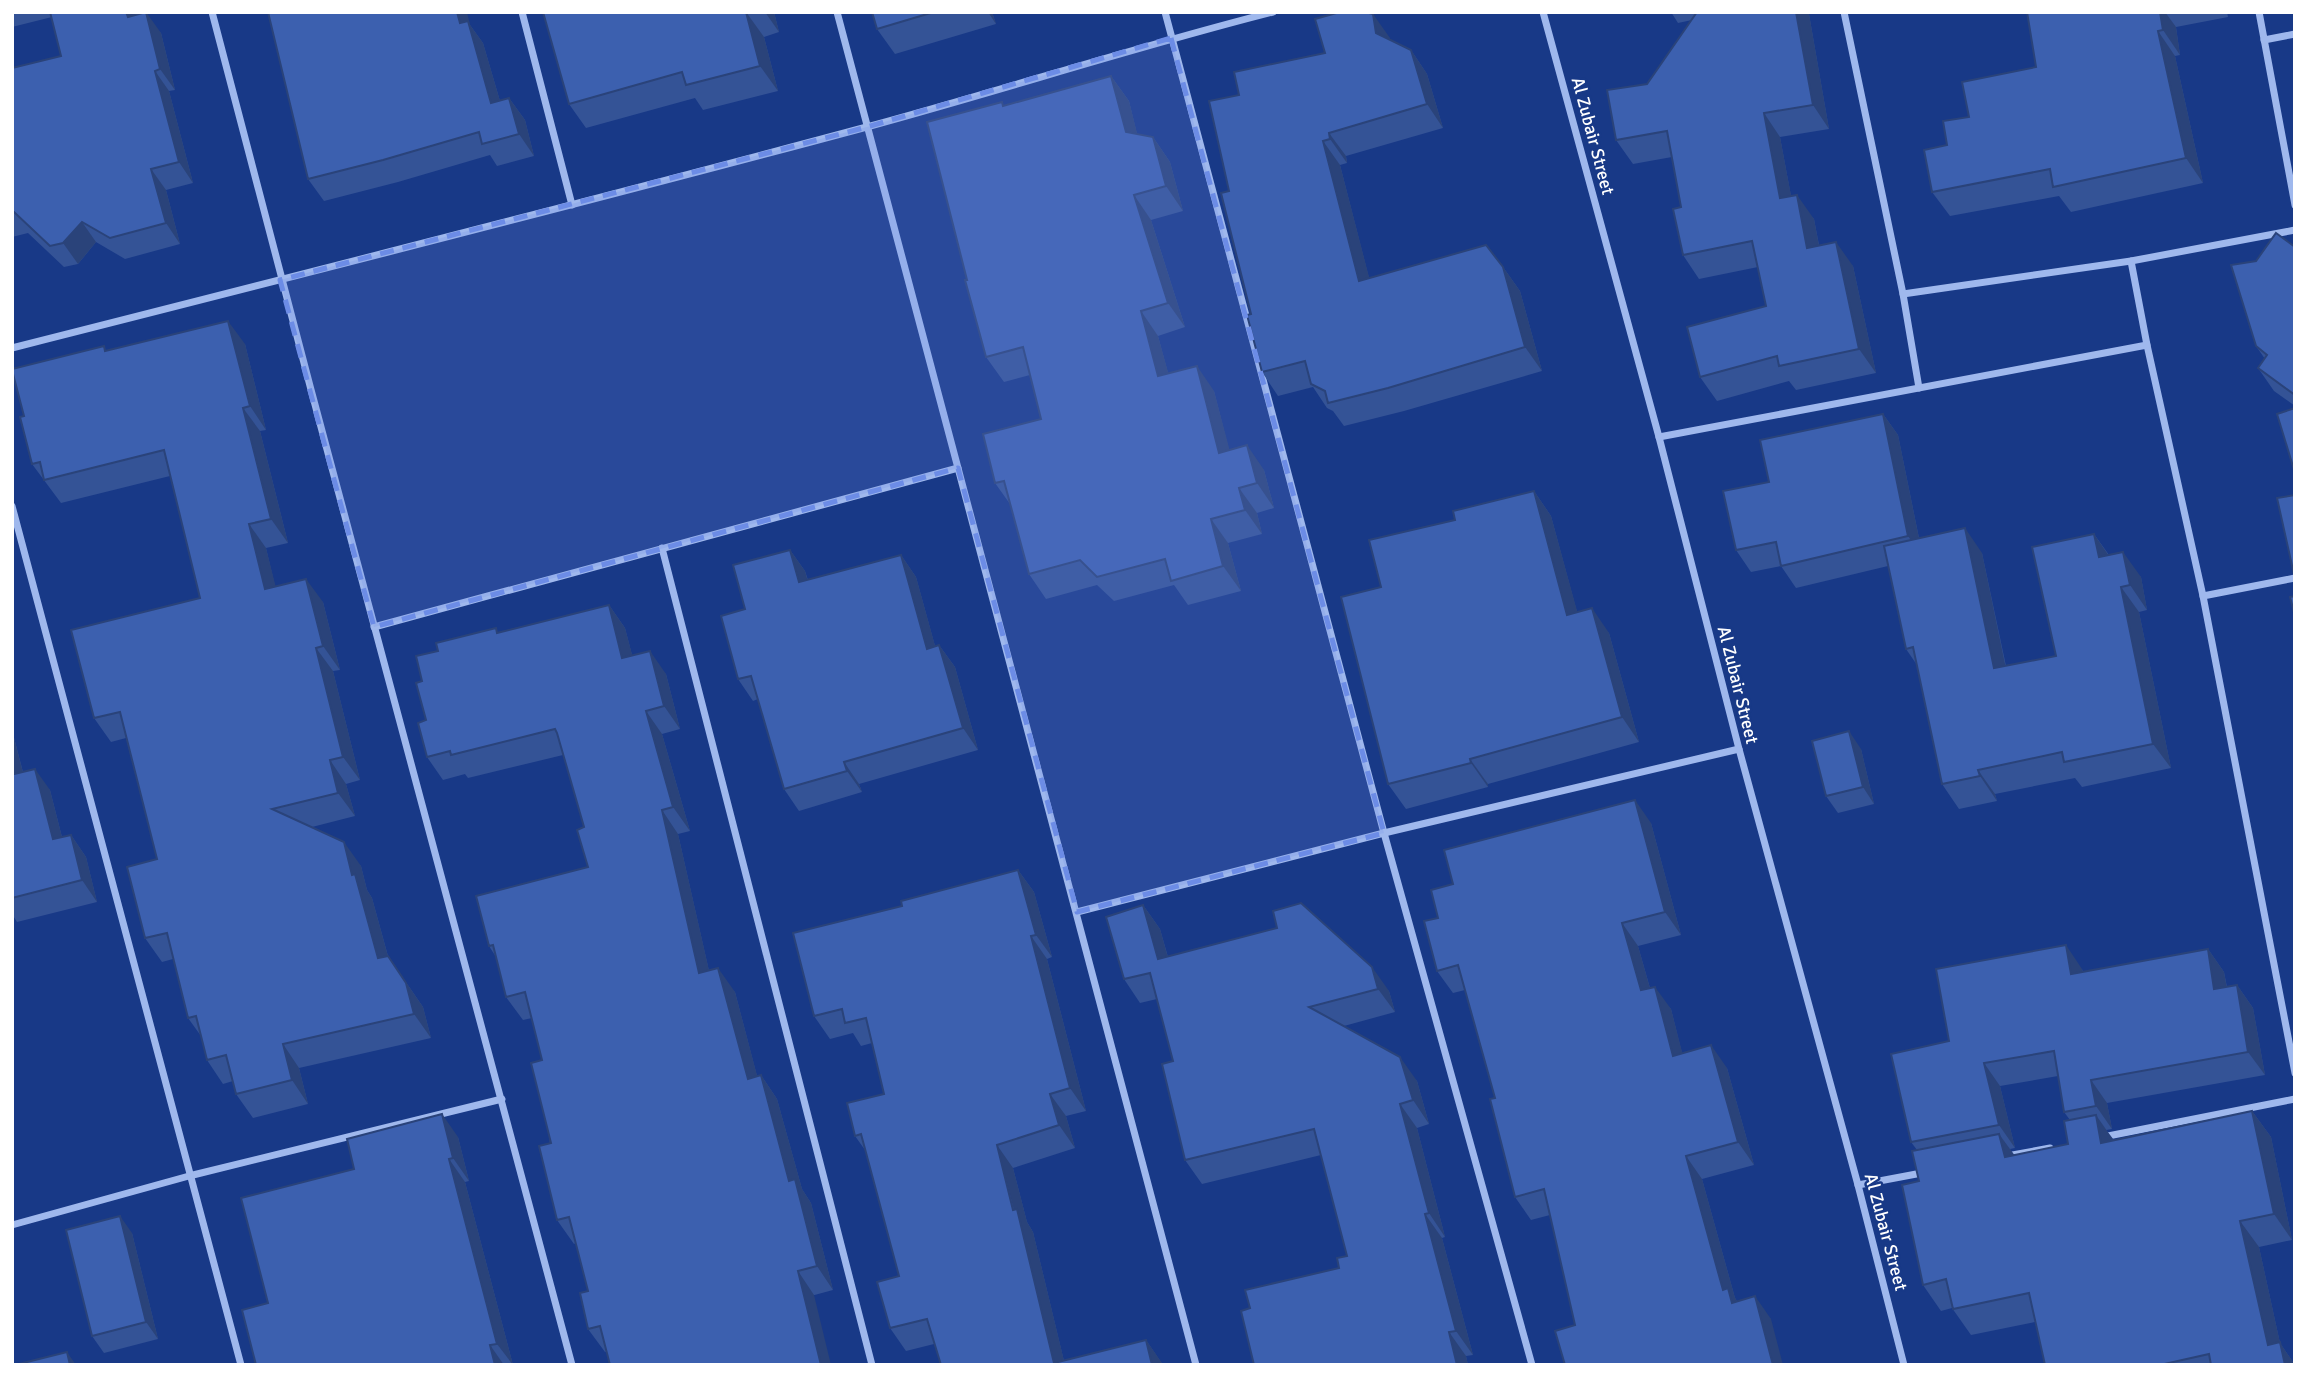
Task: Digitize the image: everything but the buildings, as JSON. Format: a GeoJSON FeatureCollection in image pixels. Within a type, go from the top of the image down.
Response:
{"type":"FeatureCollection","features":[{"type":"Feature","properties":{"kind":"street"},"geometry":{"type":"LineString","coordinates":[[212,12],[280,280],[572,1365]]}},
{"type":"Feature","properties":{"kind":"street"},"geometry":{"type":"LineString","coordinates":[[522,12],[572,205]]}},
{"type":"Feature","properties":{"kind":"street"},"geometry":{"type":"LineString","coordinates":[[837,12],[1196,1365]]}},
{"type":"Feature","properties":{"kind":"street"},"geometry":{"type":"LineString","coordinates":[[1165,12],[1384,832],[1532,1365]]}},
{"type":"Feature","properties":{"kind":"street"},"geometry":{"type":"LineString","coordinates":[[12,348],[867,127],[1171,38],[1273,12]]}},
{"type":"Feature","properties":{"kind":"street","name":"Al Zubair Street"},"geometry":{"type":"LineString","coordinates":[[1544,12],[1904,1365]]}},
{"type":"Feature","properties":{"kind":"street"},"geometry":{"type":"LineString","coordinates":[[1844,12],[1903,295],[1919,388]]}},
{"type":"Feature","properties":{"kind":"street"},"geometry":{"type":"LineString","coordinates":[[2259,12],[2295,205]]}},
{"type":"Feature","properties":{"kind":"street"},"geometry":{"type":"LineString","coordinates":[[2264,40],[2295,34]]}},
{"type":"Feature","properties":{"kind":"street"},"geometry":{"type":"LineString","coordinates":[[1903,295],[2131,261],[2295,230]]}},
{"type":"Feature","properties":{"kind":"street"},"geometry":{"type":"LineString","coordinates":[[2131,261],[2203,596],[2295,1073]]}},
{"type":"Feature","properties":{"kind":"street"},"geometry":{"type":"LineString","coordinates":[[1659,437],[2147,345]]}},
{"type":"Feature","properties":{"kind":"street"},"geometry":{"type":"LineString","coordinates":[[374,627],[958,468]]}},
{"type":"Feature","properties":{"kind":"street"},"geometry":{"type":"LineString","coordinates":[[12,506],[241,1365]]}},
{"type":"Feature","properties":{"kind":"street"},"geometry":{"type":"LineString","coordinates":[[662,548],[872,1365]]}},
{"type":"Feature","properties":{"kind":"street"},"geometry":{"type":"LineString","coordinates":[[2203,596],[2295,578]]}},
{"type":"Feature","properties":{"kind":"street"},"geometry":{"type":"LineString","coordinates":[[1077,912],[1384,832],[1739,749]]}},
{"type":"Feature","properties":{"kind":"street"},"geometry":{"type":"LineString","coordinates":[[12,1225],[189,1176],[502,1099]]}},
{"type":"Feature","properties":{"kind":"street"},"geometry":{"type":"LineString","coordinates":[[2090,1140],[2295,1099]]}},
{"type":"Feature","properties":{"kind":"street"},"geometry":{"type":"LineString","coordinates":[[1995,1158],[2063,1145]]}},
{"type":"Feature","properties":{"kind":"street"},"geometry":{"type":"LineString","coordinates":[[1858,1185],[1940,1169]]}},
{"type":"Feature","properties":{"kind":"highlighted area"},"geometry":{"type":"Polygon","coordinates":[[[1171,38],[1384,833],[1077,912],[958,468],[374,627],[280,280],[867,127],[1171,38]]]}}]}
